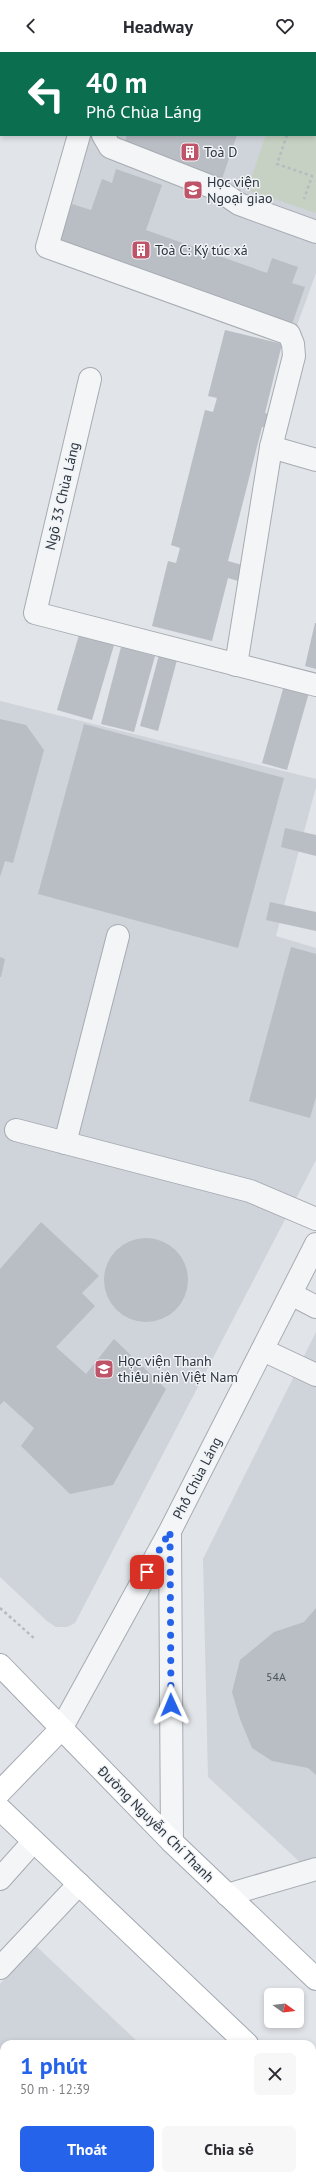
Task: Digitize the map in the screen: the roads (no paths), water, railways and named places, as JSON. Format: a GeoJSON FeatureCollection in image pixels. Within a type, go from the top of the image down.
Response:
{"type":"FeatureCollection","features":[{"type":"Feature","properties":{"kind":"main road","name":"Đường Nguyễn Chí Thanh"},"geometry":{"type":"LineString","coordinates":[[0,1665],[172,1842],[316,1979]]}},
{"type":"Feature","properties":{"kind":"main road"},"geometry":{"type":"LineString","coordinates":[[0,1792],[61,1729]]}},
{"type":"Feature","properties":{"kind":"main road"},"geometry":{"type":"LineString","coordinates":[[0,1809],[243,2040]]}},
{"type":"Feature","properties":{"kind":"street"},"geometry":{"type":"LineString","coordinates":[[79,136],[47,247],[290,334],[294,356],[271,447],[236,664],[316,685]]}},
{"type":"Feature","properties":{"kind":"street"},"geometry":{"type":"LineString","coordinates":[[104,136],[110,148],[170,166],[217,190],[239,204],[316,232]]}},
{"type":"Feature","properties":{"kind":"street","name":"Ngõ 33 Chùa Láng"},"geometry":{"type":"LineString","coordinates":[[90,379],[35,613],[236,664]]}},
{"type":"Feature","properties":{"kind":"street"},"geometry":{"type":"LineString","coordinates":[[271,447],[316,460]]}},
{"type":"Feature","properties":{"kind":"street"},"geometry":{"type":"LineString","coordinates":[[64,1143],[118,936]]}},
{"type":"Feature","properties":{"kind":"street"},"geometry":{"type":"LineString","coordinates":[[16,1130],[250,1191],[316,1219]]}},
{"type":"Feature","properties":{"kind":"street","name":"Phố Chùa Láng"},"geometry":{"type":"LineString","coordinates":[[61,1729],[170,1531],[316,1244]]}},
{"type":"Feature","properties":{"kind":"street"},"geometry":{"type":"LineString","coordinates":[[291,1294],[316,1307]]}},
{"type":"Feature","properties":{"kind":"street"},"geometry":{"type":"LineString","coordinates":[[263,1350],[316,1375]]}},
{"type":"Feature","properties":{"kind":"street"},"geometry":{"type":"LineString","coordinates":[[170,1531],[172,1842]]}},
{"type":"Feature","properties":{"kind":"street"},"geometry":{"type":"LineString","coordinates":[[0,1879],[33,1842]]}},
{"type":"Feature","properties":{"kind":"street"},"geometry":{"type":"LineString","coordinates":[[227,1895],[316,1869]]}},
{"type":"Feature","properties":{"kind":"street"},"geometry":{"type":"LineString","coordinates":[[0,1968],[79,1884]]}},
{"type":"Feature","properties":{"kind":"place","name":"Toà D"},"geometry":{"type":"Point","coordinates":[190,152]}},
{"type":"Feature","properties":{"kind":"place","name":"Học viện Ngoại giao"},"geometry":{"type":"Point","coordinates":[193,190]}},
{"type":"Feature","properties":{"kind":"place","name":"Toà C: Ký túc xá"},"geometry":{"type":"Point","coordinates":[141,250]}},
{"type":"Feature","properties":{"kind":"place","name":"Học viện Thanh thiếu niên Việt Nam"},"geometry":{"type":"Point","coordinates":[104,1369]}}]}
